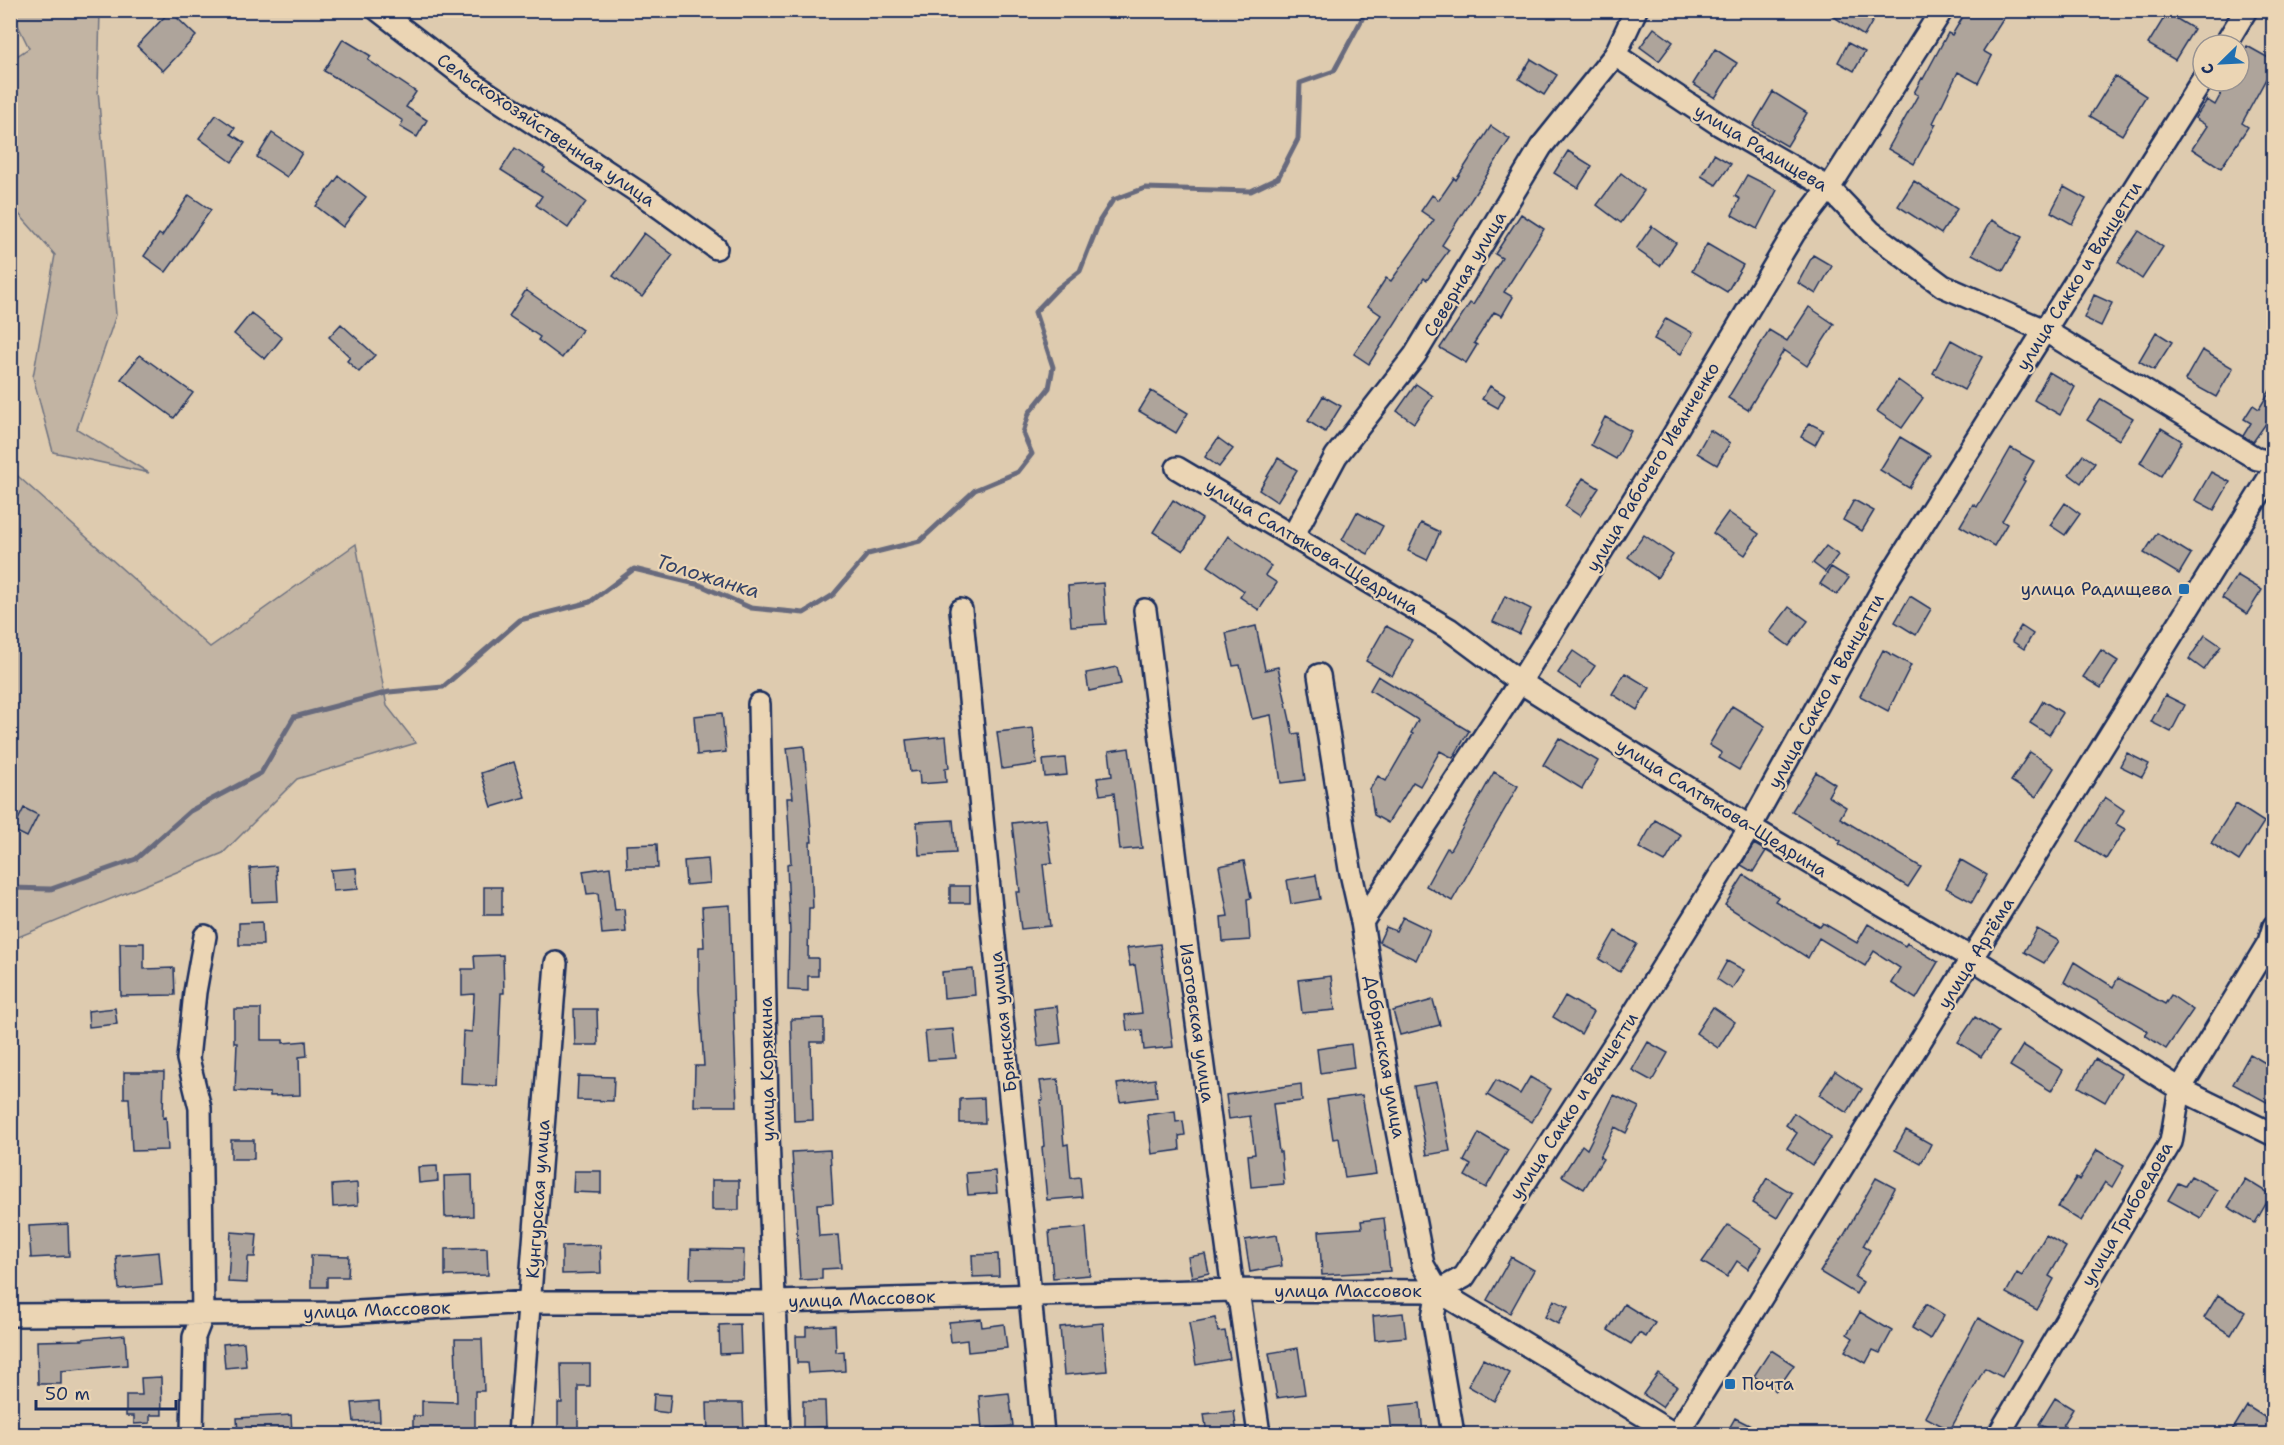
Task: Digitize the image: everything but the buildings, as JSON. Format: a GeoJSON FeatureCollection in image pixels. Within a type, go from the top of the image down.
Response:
{"type":"FeatureCollection","features":[{"type":"Feature","properties":{"kind":"street","name":"Сельскохозяйственная улица"},"geometry":{"type":"LineString","coordinates":[[378,10],[474,84],[645,196],[716,248]]}},
{"type":"Feature","properties":{"kind":"street","name":"Северная улица"},"geometry":{"type":"LineString","coordinates":[[1293,536],[1336,456],[1415,355],[1541,147],[1616,55],[1636,10]]}},
{"type":"Feature","properties":{"kind":"street","name":"улица Рабочего Иванченко"},"geometry":{"type":"LineString","coordinates":[[1362,922],[1520,682],[1665,449],[1794,233],[1829,188],[1942,10]]}},
{"type":"Feature","properties":{"kind":"street"},"geometry":{"type":"LineString","coordinates":[[2233,33],[2247,10]]}},
{"type":"Feature","properties":{"kind":"street","name":"улица Радищева"},"geometry":{"type":"LineString","coordinates":[[1616,55],[1720,125],[1829,188],[1871,232],[1943,286],[2044,330],[2257,459],[2274,462]]}},
{"type":"Feature","properties":{"kind":"street","name":"улица Сакко и Ванцетти"},"geometry":{"type":"LineString","coordinates":[[1438,1291],[1464,1277],[1628,1023],[1750,827],[1888,579],[2194,93]]}},
{"type":"Feature","properties":{"kind":"street","name":"улица Салтыкова-Щедрина"},"geometry":{"type":"LineString","coordinates":[[1178,468],[1449,629],[1520,682],[1750,827],[1973,959],[2180,1089],[2274,1135]]}},
{"type":"Feature","properties":{"kind":"street","name":"улица Артёма"},"geometry":{"type":"LineString","coordinates":[[1676,1434],[1973,959],[2274,470]]}},
{"type":"Feature","properties":{"kind":"street","name":"Брянская улица"},"geometry":{"type":"LineString","coordinates":[[961,610],[1043,1434]]}},
{"type":"Feature","properties":{"kind":"street","name":"Изотовская улица"},"geometry":{"type":"LineString","coordinates":[[1145,610],[1186,942],[1233,1290],[1239,1304],[1259,1434]]}},
{"type":"Feature","properties":{"kind":"street","name":"Добрянская улица"},"geometry":{"type":"LineString","coordinates":[[1319,675],[1389,1089],[1423,1265],[1438,1291]]}},
{"type":"Feature","properties":{"kind":"street","name":"улица Корякина"},"geometry":{"type":"LineString","coordinates":[[759,704],[767,1107],[779,1434]]}},
{"type":"Feature","properties":{"kind":"street","name":"улица Грибоедова"},"geometry":{"type":"LineString","coordinates":[[2000,1434],[2171,1142],[2180,1089],[2269,942],[2274,926]]}},
{"type":"Feature","properties":{"kind":"street"},"geometry":{"type":"LineString","coordinates":[[192,1434],[194,1337],[203,1314],[200,1108],[188,1059],[195,992],[205,936]]}},
{"type":"Feature","properties":{"kind":"street","name":"Кунгурская улица"},"geometry":{"type":"LineString","coordinates":[[519,1434],[556,963]]}},
{"type":"Feature","properties":{"kind":"street","name":"улица Массовок"},"geometry":{"type":"LineString","coordinates":[[10,1316],[341,1313],[530,1302],[775,1302],[1233,1290],[1438,1291],[1676,1434]]}},
{"type":"Feature","properties":{"kind":"street"},"geometry":{"type":"LineString","coordinates":[[1438,1291],[1433,1317],[1453,1434]]}},
{"type":"Feature","properties":{"kind":"shaded area"},"geometry":{"type":"Polygon","coordinates":[[[11,11],[100,11],[98,89],[116,315],[77,429],[149,473],[53,452],[33,377],[55,255],[11,205],[11,60],[29,48],[11,11]]]}},
{"type":"Feature","properties":{"kind":"shaded area"},"geometry":{"type":"Polygon","coordinates":[[[11,470],[210,647],[356,544],[387,706],[416,743],[297,779],[223,853],[11,940],[11,470]]]}},
{"type":"Feature","properties":{"kind":"waterway","name":"Толожанка"},"geometry":{"type":"LineString","coordinates":[[10,888],[51,889],[136,859],[190,811],[261,773],[294,717],[389,692],[443,687],[520,620],[590,602],[634,569],[700,585],[751,608],[804,613],[833,595],[868,554],[920,541],[975,490],[1018,472],[1032,454],[1023,433],[1029,413],[1049,388],[1053,367],[1035,312],[1057,289],[1080,271],[1100,220],[1113,200],[1145,188],[1251,191],[1278,178],[1298,139],[1300,83],[1334,71],[1362,19],[1363,10]]}},
{"type":"Feature","properties":{"kind":"place","name":"улица Радищева"},"geometry":{"type":"Point","coordinates":[2184,589]}},
{"type":"Feature","properties":{"kind":"place","name":"Почта"},"geometry":{"type":"Point","coordinates":[1730,1384]}}]}
